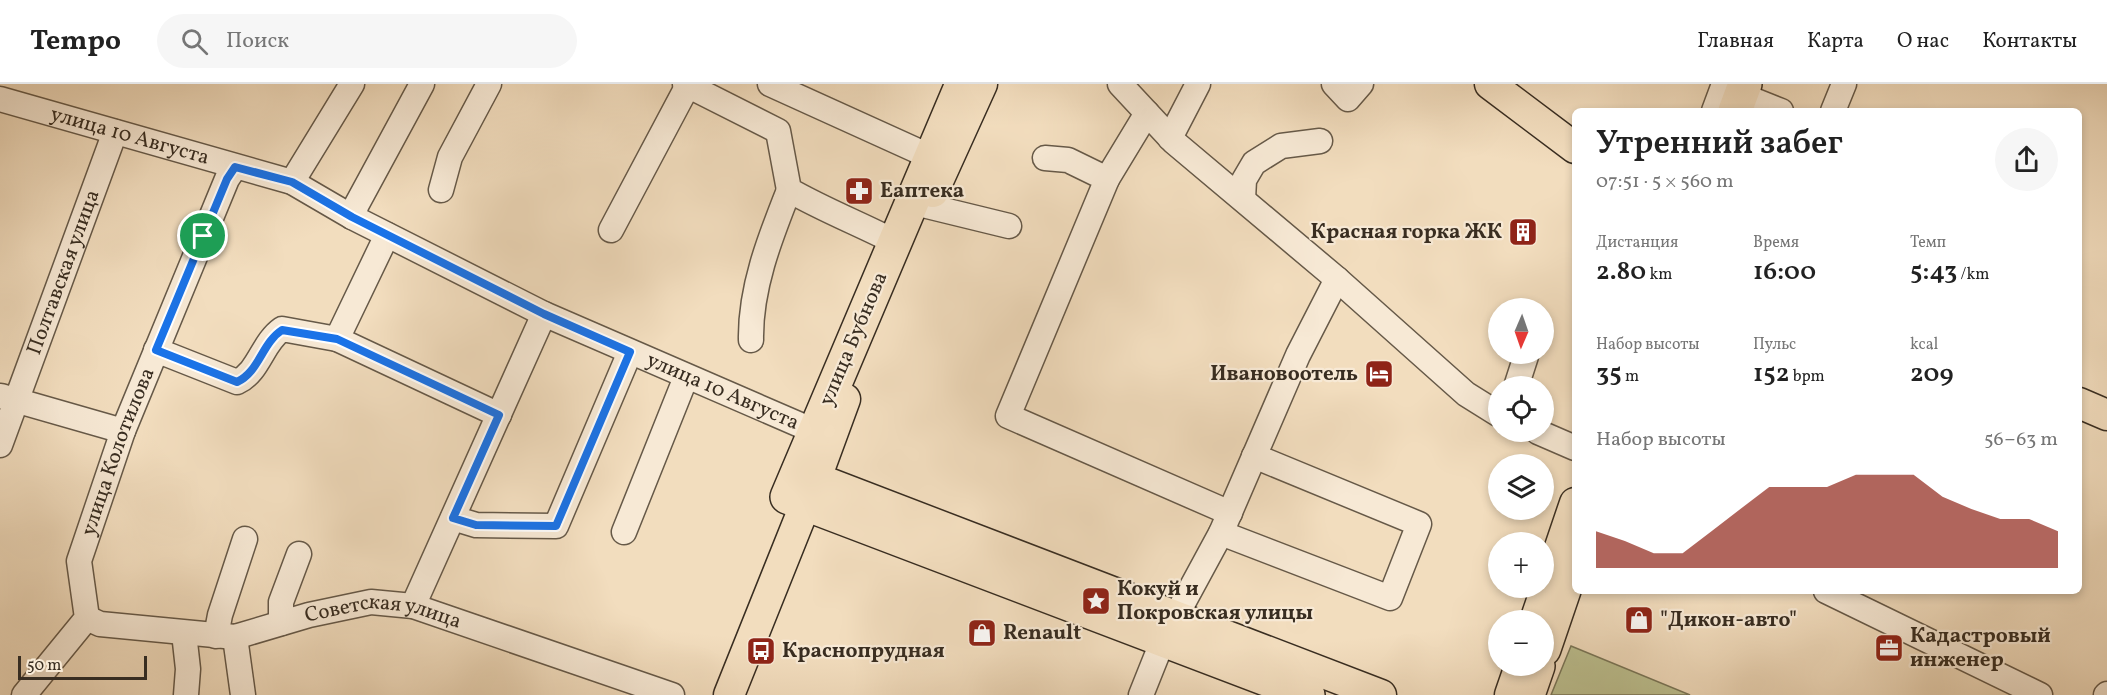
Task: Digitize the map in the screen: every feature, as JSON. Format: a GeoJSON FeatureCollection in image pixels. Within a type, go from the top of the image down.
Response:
{"type":"FeatureCollection","features":[{"type":"Feature","properties":{"kind":"highway","name":"улица Бубнова"},"geometry":{"type":"LineString","coordinates":[[801,487],[814,431],[962,84]]}},
{"type":"Feature","properties":{"kind":"highway"},"geometry":{"type":"LineString","coordinates":[[801,487],[1169,629],[1308,695]]}},
{"type":"Feature","properties":{"kind":"highway"},"geometry":{"type":"LineString","coordinates":[[1554,620],[1572,567]]}},
{"type":"Feature","properties":{"kind":"highway"},"geometry":{"type":"LineString","coordinates":[[1528,695],[1535,676]]}},
{"type":"Feature","properties":{"kind":"main road","name":"улица Бубнова"},"geometry":{"type":"LineString","coordinates":[[708,695],[801,487],[838,416],[927,206],[982,84]]}},
{"type":"Feature","properties":{"kind":"main road"},"geometry":{"type":"LineString","coordinates":[[1490,84],[1572,146]]}},
{"type":"Feature","properties":{"kind":"main road"},"geometry":{"type":"LineString","coordinates":[[2082,404],[2107,415]]}},
{"type":"Feature","properties":{"kind":"main road","name":"улица Бубнова"},"geometry":{"type":"LineString","coordinates":[[729,695],[801,487]]}},
{"type":"Feature","properties":{"kind":"main road"},"geometry":{"type":"LineString","coordinates":[[1539,610],[1572,512]]}},
{"type":"Feature","properties":{"kind":"main road"},"geometry":{"type":"LineString","coordinates":[[1169,629],[1381,695]]}},
{"type":"Feature","properties":{"kind":"main road"},"geometry":{"type":"LineString","coordinates":[[1510,695],[1517,676]]}},
{"type":"Feature","properties":{"kind":"street"},"geometry":{"type":"LineString","coordinates":[[0,99],[4,84]]}},
{"type":"Feature","properties":{"kind":"street"},"geometry":{"type":"LineString","coordinates":[[292,182],[352,84]]}},
{"type":"Feature","properties":{"kind":"street"},"geometry":{"type":"LineString","coordinates":[[441,190],[450,157],[489,84]]}},
{"type":"Feature","properties":{"kind":"street"},"geometry":{"type":"LineString","coordinates":[[770,84],[931,157]]}},
{"type":"Feature","properties":{"kind":"street"},"geometry":{"type":"LineString","coordinates":[[1120,84],[1170,138],[1336,279],[1466,394],[1488,408]]}},
{"type":"Feature","properties":{"kind":"street"},"geometry":{"type":"LineString","coordinates":[[1170,138],[1198,84]]}},
{"type":"Feature","properties":{"kind":"street"},"geometry":{"type":"LineString","coordinates":[[1334,84],[1348,99],[1361,84]]}},
{"type":"Feature","properties":{"kind":"street"},"geometry":{"type":"LineString","coordinates":[[1834,108],[1844,84]]}},
{"type":"Feature","properties":{"kind":"street"},"geometry":{"type":"LineString","coordinates":[[611,230],[686,85],[778,131],[789,190],[771,234],[760,274],[751,318],[751,340]]}},
{"type":"Feature","properties":{"kind":"street"},"geometry":{"type":"LineString","coordinates":[[352,217],[416,86]]}},
{"type":"Feature","properties":{"kind":"street"},"geometry":{"type":"LineString","coordinates":[[1732,97],[1770,108]]}},
{"type":"Feature","properties":{"kind":"street","name":"улица 10 Августа"},"geometry":{"type":"LineString","coordinates":[[0,99],[292,182],[352,217],[544,314],[814,431]]}},
{"type":"Feature","properties":{"kind":"street"},"geometry":{"type":"LineString","coordinates":[[1147,113],[1107,179],[1008,416],[1225,523],[1390,598],[1419,524],[1254,456]]}},
{"type":"Feature","properties":{"kind":"street","name":"Полтавская улица"},"geometry":{"type":"LineString","coordinates":[[0,445],[8,398],[115,132]]}},
{"type":"Feature","properties":{"kind":"street"},"geometry":{"type":"LineString","coordinates":[[1243,199],[1245,180],[1254,163],[1281,146],[1320,141]]}},
{"type":"Feature","properties":{"kind":"street"},"geometry":{"type":"LineString","coordinates":[[1045,158],[1068,160],[1107,179]]}},
{"type":"Feature","properties":{"kind":"street","name":"улица Колотилова"},"geometry":{"type":"LineString","coordinates":[[87,618],[79,561],[123,431],[227,179],[235,167]]}},
{"type":"Feature","properties":{"kind":"street"},"geometry":{"type":"LineString","coordinates":[[789,190],[816,206],[895,242]]}},
{"type":"Feature","properties":{"kind":"street"},"geometry":{"type":"LineString","coordinates":[[927,206],[1009,226]]}},
{"type":"Feature","properties":{"kind":"street"},"geometry":{"type":"LineString","coordinates":[[337,339],[387,234]]}},
{"type":"Feature","properties":{"kind":"street"},"geometry":{"type":"LineString","coordinates":[[1141,695],[1169,629],[1225,523],[1298,355],[1336,279]]}},
{"type":"Feature","properties":{"kind":"street"},"geometry":{"type":"LineString","coordinates":[[412,606],[544,314]]}},
{"type":"Feature","properties":{"kind":"street"},"geometry":{"type":"LineString","coordinates":[[156,350],[237,382],[247,378],[273,336],[282,330],[337,339],[499,415]]}},
{"type":"Feature","properties":{"kind":"street"},"geometry":{"type":"LineString","coordinates":[[453,518],[476,525],[556,526],[630,352]]}},
{"type":"Feature","properties":{"kind":"street"},"geometry":{"type":"LineString","coordinates":[[624,532],[686,377]]}},
{"type":"Feature","properties":{"kind":"street"},"geometry":{"type":"LineString","coordinates":[[8,398],[123,431]]}},
{"type":"Feature","properties":{"kind":"street"},"geometry":{"type":"LineString","coordinates":[[1554,439],[1572,447]]}},
{"type":"Feature","properties":{"kind":"street"},"geometry":{"type":"LineString","coordinates":[[243,695],[220,615],[245,539]]}},
{"type":"Feature","properties":{"kind":"street"},"geometry":{"type":"LineString","coordinates":[[281,623],[281,602],[299,554]]}},
{"type":"Feature","properties":{"kind":"street"},"geometry":{"type":"LineString","coordinates":[[1832,594],[2040,695]]}},
{"type":"Feature","properties":{"kind":"street","name":"Советская улица"},"geometry":{"type":"LineString","coordinates":[[87,618],[100,624],[225,637],[371,602],[412,606],[672,695]]}},
{"type":"Feature","properties":{"kind":"street"},"geometry":{"type":"LineString","coordinates":[[24,695],[87,618]]}},
{"type":"Feature","properties":{"kind":"street"},"geometry":{"type":"LineString","coordinates":[[184,633],[188,669],[186,695]]}},
{"type":"Feature","properties":{"kind":"green space"},"geometry":{"type":"Polygon","coordinates":[[[1571,646],[1690,695],[1551,695],[1571,646]]]}},
{"type":"Feature","properties":{"kind":"place","name":"Еаптека"},"geometry":{"type":"Point","coordinates":[859,191]}},
{"type":"Feature","properties":{"kind":"place","name":"Красная горка ЖК"},"geometry":{"type":"Point","coordinates":[1523,232]}},
{"type":"Feature","properties":{"kind":"place","name":"Ивановоотель"},"geometry":{"type":"Point","coordinates":[1379,374]}},
{"type":"Feature","properties":{"kind":"place","name":"Кокуй и Покровская улицы"},"geometry":{"type":"Point","coordinates":[1096,601]}},
{"type":"Feature","properties":{"kind":"place","name":"\"Дикон-авто\""},"geometry":{"type":"Point","coordinates":[1639,620]}},
{"type":"Feature","properties":{"kind":"place","name":"Renault"},"geometry":{"type":"Point","coordinates":[982,633]}},
{"type":"Feature","properties":{"kind":"place","name":"Кадастровый инженер"},"geometry":{"type":"Point","coordinates":[1889,648]}},
{"type":"Feature","properties":{"kind":"place","name":"Краснопрудная"},"geometry":{"type":"Point","coordinates":[761,651]}},
{"type":"Feature","properties":{"kind":"route"},"geometry":{"type":"LineString","coordinates":[[235,167],[292,182],[352,217],[544,314],[630,352],[556,526],[476,525],[453,518],[499,415],[337,339],[282,330],[273,336],[247,378],[237,382],[156,350],[203,236],[227,179],[235,167]]}}]}
